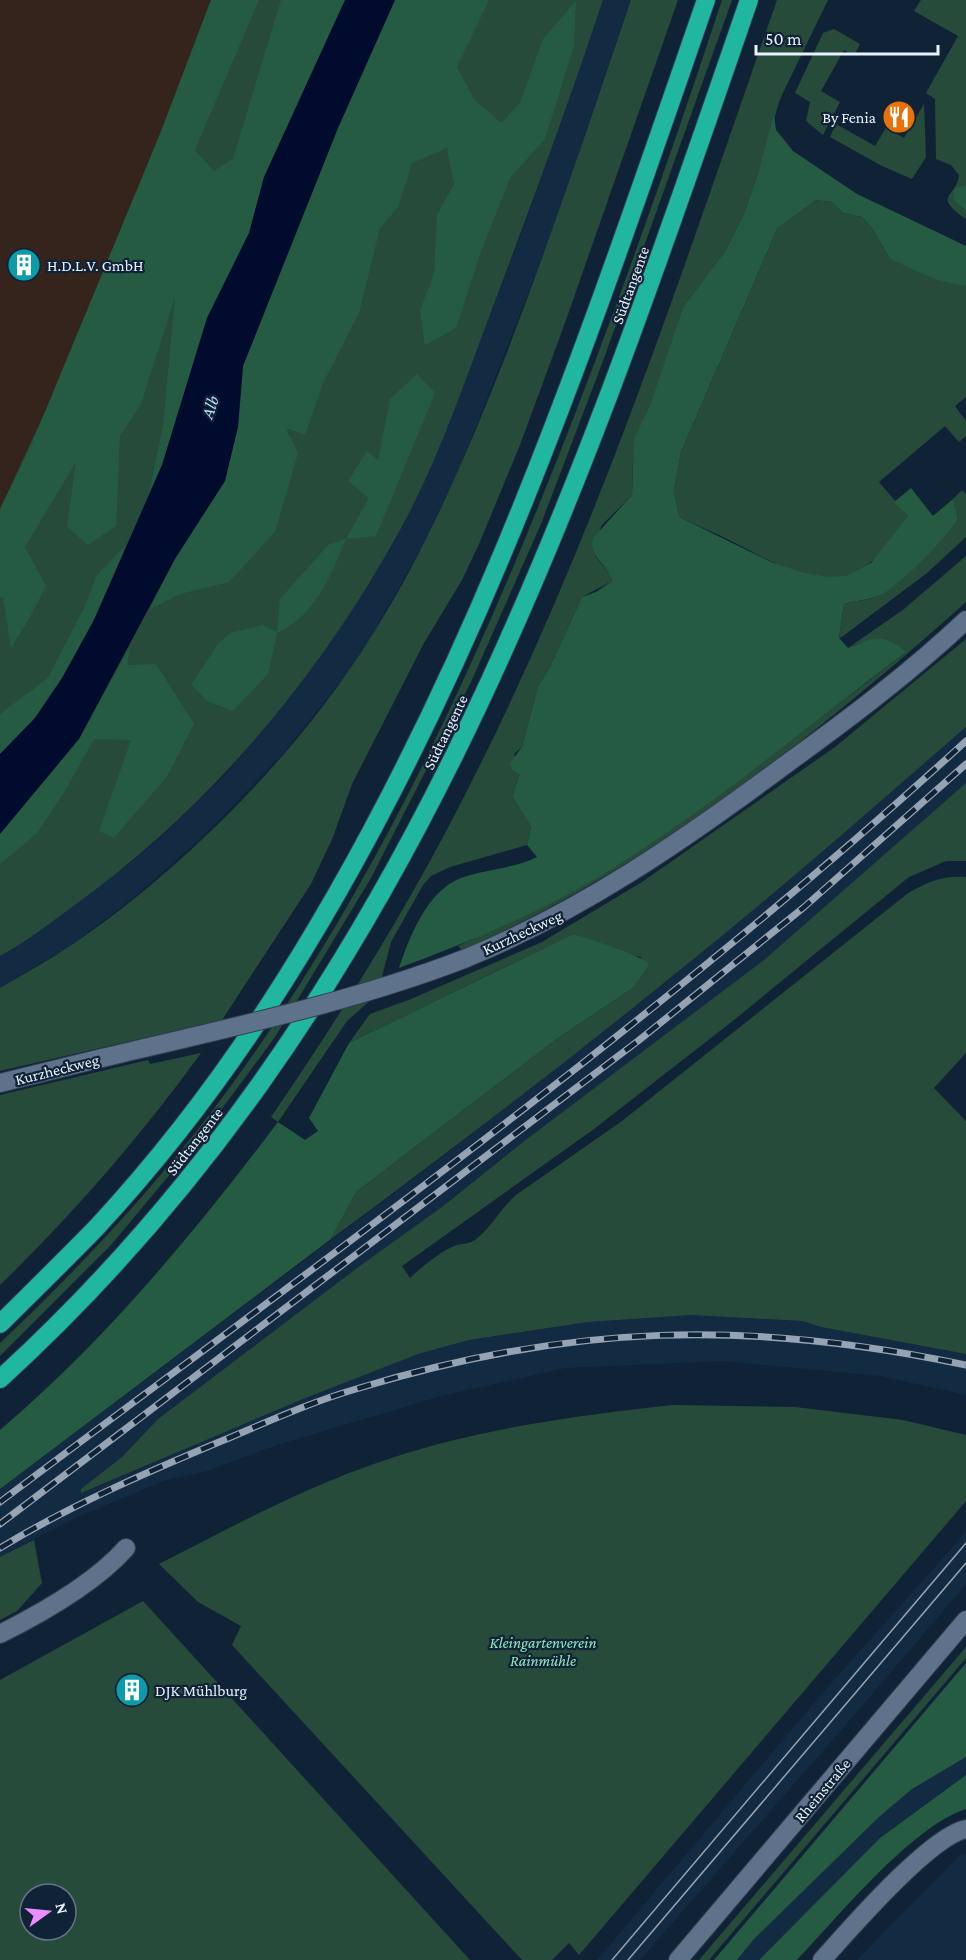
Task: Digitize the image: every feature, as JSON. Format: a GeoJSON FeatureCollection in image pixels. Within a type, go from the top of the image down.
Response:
{"type":"FeatureCollection","features":[{"type":"Feature","properties":{"kind":"highway","name":"Südtangente"},"geometry":{"type":"LineString","coordinates":[[0,1324],[98,1225],[186,1121],[264,1012],[327,910],[385,806],[455,666],[517,523],[569,392],[706,0]]}},
{"type":"Feature","properties":{"kind":"highway","name":"Südtangente"},"geometry":{"type":"LineString","coordinates":[[0,1379],[148,1229],[229,1131],[301,1026],[371,914],[434,799],[501,661],[578,478],[661,257],[749,0]]}},
{"type":"Feature","properties":{"kind":"street","name":"Kurzheckweg"},"geometry":{"type":"LineString","coordinates":[[0,1083],[374,990],[464,959],[532,930],[587,900],[691,834],[844,722],[966,620]]}},
{"type":"Feature","properties":{"kind":"street"},"geometry":{"type":"LineString","coordinates":[[0,1634],[29,1619],[112,1564],[126,1548]]}},
{"type":"Feature","properties":{"kind":"street","name":"Rheinstraße"},"geometry":{"type":"LineString","coordinates":[[678,1960],[966,1620]]}},
{"type":"Feature","properties":{"kind":"street"},"geometry":{"type":"LineString","coordinates":[[822,1960],[909,1868],[951,1835],[966,1829]]}},
{"type":"Feature","properties":{"kind":"shaded area"},"geometry":{"type":"Polygon","coordinates":[[[0,0],[211,0],[160,134],[49,403],[0,509],[0,0]]]}},
{"type":"Feature","properties":{"kind":"shaded area"},"geometry":{"type":"Polygon","coordinates":[[[603,0],[631,0],[556,222],[454,483],[434,526],[375,630],[346,675],[282,755],[200,839],[133,898],[73,944],[0,988],[0,956],[124,868],[161,837],[224,776],[315,662],[376,568],[407,517],[449,423],[528,216],[603,0]]]}},
{"type":"Feature","properties":{"kind":"shaded area"},"geometry":{"type":"Polygon","coordinates":[[[966,727],[966,783],[846,890],[764,960],[683,1023],[158,1419],[122,1457],[81,1489],[82,1493],[303,1399],[418,1354],[469,1340],[588,1322],[691,1315],[802,1321],[821,1327],[966,1354],[966,1395],[881,1376],[722,1361],[566,1368],[441,1396],[277,1445],[207,1471],[166,1480],[75,1518],[0,1557],[0,1489],[450,1151],[649,996],[966,727]]]}},
{"type":"Feature","properties":{"kind":"shaded area"},"geometry":{"type":"Polygon","coordinates":[[[966,1532],[966,1584],[850,1720],[640,1960],[597,1960],[826,1689],[966,1532]]]}},
{"type":"Feature","properties":{"kind":"shaded area"},"geometry":{"type":"Polygon","coordinates":[[[966,1757],[966,1775],[880,1838],[759,1960],[737,1960],[753,1940],[879,1817],[912,1789],[966,1757]]]}},
{"type":"Feature","properties":{"kind":"shaded area"},"geometry":{"type":"Polygon","coordinates":[[[966,1854],[966,1960],[857,1960],[960,1855],[966,1854]]]}},
{"type":"Feature","properties":{"kind":"green space"},"geometry":{"type":"Polygon","coordinates":[[[211,0],[603,0],[520,235],[452,416],[407,517],[375,573],[340,628],[302,681],[262,732],[218,780],[123,868],[37,933],[0,956],[0,509],[49,403],[160,134],[211,0]]]}},
{"type":"Feature","properties":{"kind":"green space"},"geometry":{"type":"Polygon","coordinates":[[[211,0],[259,0],[195,150],[214,171],[233,159],[281,0],[345,0],[264,177],[249,233],[207,318],[162,465],[149,493],[163,426],[175,297],[141,404],[120,436],[116,526],[88,545],[67,527],[76,462],[25,547],[46,586],[11,648],[3,597],[0,599],[0,509],[30,448],[160,134],[211,0]]]}},
{"type":"Feature","properties":{"kind":"green space"},"geometry":{"type":"Polygon","coordinates":[[[395,0],[489,0],[457,67],[474,99],[501,123],[520,103],[543,39],[576,1],[574,46],[545,139],[510,178],[480,254],[456,328],[425,345],[420,310],[434,275],[437,215],[454,184],[447,148],[412,163],[398,207],[380,228],[359,313],[323,383],[305,435],[286,428],[298,453],[275,532],[229,582],[180,594],[150,609],[238,427],[243,366],[338,128],[395,0]]]}},
{"type":"Feature","properties":{"kind":"green space"},"geometry":{"type":"Polygon","coordinates":[[[631,0],[678,0],[566,320],[520,445],[479,544],[462,580],[424,643],[352,784],[333,837],[311,884],[222,1020],[0,1071],[0,988],[64,950],[111,917],[185,855],[222,820],[256,785],[320,711],[372,636],[435,521],[504,360],[554,226],[631,0]]]}},
{"type":"Feature","properties":{"kind":"green space"},"geometry":{"type":"Polygon","coordinates":[[[722,0],[732,0],[603,361],[541,524],[471,682],[371,878],[275,1037],[201,1137],[111,1245],[0,1356],[0,1343],[109,1233],[209,1115],[264,1039],[314,961],[406,799],[485,631],[557,460],[643,231],[722,0]]]}},
{"type":"Feature","properties":{"kind":"green space"},"geometry":{"type":"Polygon","coordinates":[[[777,0],[828,0],[780,99],[743,216],[726,250],[683,307],[633,460],[632,495],[601,526],[595,556],[611,575],[612,581],[582,597],[549,669],[538,686],[522,747],[514,754],[520,774],[512,796],[531,827],[527,845],[450,867],[431,876],[423,885],[391,942],[379,988],[373,998],[347,1021],[278,1122],[271,1117],[356,987],[409,899],[459,808],[526,669],[605,481],[676,289],[777,0]]]}},
{"type":"Feature","properties":{"kind":"green space"},"geometry":{"type":"Polygon","coordinates":[[[921,0],[966,0],[966,185],[956,188],[962,208],[966,211],[966,219],[950,205],[948,200],[959,175],[951,165],[936,159],[935,99],[926,93],[958,36],[914,11],[921,0]]]}},
{"type":"Feature","properties":{"kind":"green space"},"geometry":{"type":"Polygon","coordinates":[[[834,29],[860,44],[854,56],[844,50],[821,91],[840,102],[823,135],[806,121],[810,102],[795,93],[823,33],[834,29]]]}},
{"type":"Feature","properties":{"kind":"green space"},"geometry":{"type":"Polygon","coordinates":[[[924,104],[926,157],[912,179],[882,166],[830,137],[836,124],[875,146],[886,128],[904,138],[924,104]]]}},
{"type":"Feature","properties":{"kind":"green space"},"geometry":{"type":"Polygon","coordinates":[[[774,114],[776,130],[793,151],[857,194],[966,246],[966,286],[937,280],[890,259],[872,228],[862,217],[843,213],[831,202],[816,200],[777,229],[681,452],[674,490],[679,517],[771,562],[804,573],[828,577],[846,576],[871,563],[908,516],[894,502],[911,488],[933,516],[953,499],[958,519],[920,562],[896,584],[876,597],[844,604],[839,638],[848,648],[871,640],[884,639],[906,652],[683,822],[605,873],[556,901],[504,925],[399,968],[421,916],[429,904],[449,884],[470,875],[519,864],[537,857],[527,845],[531,827],[512,796],[520,774],[512,770],[510,763],[522,747],[538,686],[549,669],[582,597],[596,592],[612,581],[593,551],[593,538],[632,495],[634,439],[650,406],[683,307],[726,250],[743,216],[757,177],[774,114]]]}},
{"type":"Feature","properties":{"kind":"green space"},"geometry":{"type":"Polygon","coordinates":[[[966,185],[966,211],[953,199],[955,188],[966,185]]]}},
{"type":"Feature","properties":{"kind":"green space"},"geometry":{"type":"Polygon","coordinates":[[[816,200],[831,202],[843,213],[862,217],[872,228],[890,259],[966,286],[966,397],[955,406],[966,421],[966,436],[959,442],[945,426],[879,482],[908,516],[874,560],[856,572],[831,578],[816,577],[783,567],[679,517],[674,490],[681,452],[777,229],[816,200]]]}},
{"type":"Feature","properties":{"kind":"green space"},"geometry":{"type":"Polygon","coordinates":[[[417,374],[435,393],[376,536],[346,539],[369,498],[348,481],[367,451],[378,460],[390,399],[417,374]]]}},
{"type":"Feature","properties":{"kind":"green space"},"geometry":{"type":"Polygon","coordinates":[[[962,490],[966,494],[966,537],[927,573],[839,639],[844,604],[876,597],[895,584],[920,561],[958,519],[953,499],[962,490]]]}},
{"type":"Feature","properties":{"kind":"green space"},"geometry":{"type":"Polygon","coordinates":[[[346,539],[327,581],[312,605],[291,625],[277,633],[268,674],[233,711],[207,701],[191,685],[218,644],[230,633],[263,625],[277,632],[280,599],[328,545],[346,539]]]}},
{"type":"Feature","properties":{"kind":"green space"},"geometry":{"type":"Polygon","coordinates":[[[126,545],[97,612],[63,677],[31,722],[0,754],[0,714],[48,678],[84,608],[97,575],[126,545]]]}},
{"type":"Feature","properties":{"kind":"green space"},"geometry":{"type":"Polygon","coordinates":[[[966,556],[966,602],[908,653],[789,750],[664,840],[598,880],[531,917],[462,950],[458,946],[604,873],[745,776],[905,653],[892,643],[878,640],[863,642],[848,648],[904,609],[966,556]]]}},
{"type":"Feature","properties":{"kind":"green space"},"geometry":{"type":"Polygon","coordinates":[[[966,639],[966,727],[774,893],[644,999],[489,1121],[331,1239],[356,1192],[558,1038],[633,988],[641,957],[624,954],[573,934],[349,1043],[370,1014],[411,999],[542,942],[642,882],[835,747],[966,639]]]}},
{"type":"Feature","properties":{"kind":"green space"},"geometry":{"type":"Polygon","coordinates":[[[130,647],[127,665],[156,664],[194,724],[168,775],[114,838],[99,831],[131,740],[94,739],[65,791],[37,833],[0,864],[0,834],[79,739],[130,647]]]}},
{"type":"Feature","properties":{"kind":"green space"},"geometry":{"type":"Polygon","coordinates":[[[966,783],[966,861],[946,861],[909,877],[734,1020],[594,1129],[402,1266],[410,1278],[446,1250],[475,1240],[516,1195],[622,1121],[907,894],[935,880],[966,877],[966,1053],[934,1088],[966,1121],[966,1354],[821,1327],[802,1321],[691,1315],[588,1322],[469,1340],[418,1354],[303,1399],[81,1493],[81,1489],[122,1457],[158,1419],[361,1265],[442,1207],[523,1142],[764,960],[966,783]]]}},
{"type":"Feature","properties":{"kind":"green space"},"geometry":{"type":"Polygon","coordinates":[[[573,934],[625,952],[649,964],[633,988],[558,1038],[356,1192],[331,1239],[0,1489],[0,1430],[77,1359],[148,1284],[278,1122],[305,1140],[318,1131],[309,1118],[349,1043],[573,934]]]}},
{"type":"Feature","properties":{"kind":"green space"},"geometry":{"type":"Polygon","coordinates":[[[201,1053],[106,1173],[0,1285],[0,1095],[148,1060],[150,1064],[201,1053]]]}},
{"type":"Feature","properties":{"kind":"green space","name":"Kleingartenverein Rainmühle"},"geometry":{"type":"Polygon","coordinates":[[[673,1405],[795,1407],[903,1420],[966,1435],[966,1501],[579,1955],[569,1943],[552,1960],[522,1960],[232,1645],[241,1626],[198,1602],[159,1564],[310,1489],[404,1454],[503,1429],[673,1405]]]}},
{"type":"Feature","properties":{"kind":"green space"},"geometry":{"type":"Polygon","coordinates":[[[34,1540],[42,1583],[17,1611],[0,1620],[0,1557],[34,1540]]]}},
{"type":"Feature","properties":{"kind":"green space"},"geometry":{"type":"Polygon","coordinates":[[[143,1601],[470,1960],[0,1960],[0,1680],[143,1601]]]}},
{"type":"Feature","properties":{"kind":"green space"},"geometry":{"type":"Polygon","coordinates":[[[966,1647],[966,1658],[709,1960],[699,1960],[966,1647]]]}},
{"type":"Feature","properties":{"kind":"green space"},"geometry":{"type":"Polygon","coordinates":[[[966,1663],[966,1757],[912,1789],[879,1817],[753,1940],[737,1960],[714,1960],[966,1663]]]}},
{"type":"Feature","properties":{"kind":"green space"},"geometry":{"type":"Polygon","coordinates":[[[966,1775],[966,1809],[945,1819],[900,1853],[854,1898],[797,1960],[759,1960],[880,1838],[966,1775]]]}},
{"type":"Feature","properties":{"kind":"water","name":"Alb"},"geometry":{"type":"Polygon","coordinates":[[[345,0],[395,0],[338,128],[243,366],[238,427],[225,481],[175,559],[79,739],[0,834],[0,754],[35,718],[62,678],[94,620],[162,465],[207,318],[249,233],[264,177],[345,0]]]}},
{"type":"Feature","properties":{"kind":"tram line"},"geometry":{"type":"LineString","coordinates":[[612,1960],[966,1543]]}},
{"type":"Feature","properties":{"kind":"tram line"},"geometry":{"type":"LineString","coordinates":[[628,1960],[966,1563]]}},
{"type":"Feature","properties":{"kind":"railway"},"geometry":{"type":"LineString","coordinates":[[0,1502],[370,1226],[614,1039],[851,843],[966,741]]}},
{"type":"Feature","properties":{"kind":"railway"},"geometry":{"type":"LineString","coordinates":[[0,1524],[638,1041],[803,908],[966,764]]}},
{"type":"Feature","properties":{"kind":"railway"},"geometry":{"type":"LineString","coordinates":[[0,1548],[54,1517],[110,1490],[306,1406],[339,1394],[434,1367],[511,1351],[585,1341],[660,1335],[734,1335],[809,1340],[886,1350],[966,1365]]}},
{"type":"Feature","properties":{"kind":"place","name":"By Fenia"},"geometry":{"type":"Point","coordinates":[899,117]}},
{"type":"Feature","properties":{"kind":"place","name":"H.D.L.V. GmbH"},"geometry":{"type":"Point","coordinates":[24,265]}},
{"type":"Feature","properties":{"kind":"place","name":"DJK Mühlburg"},"geometry":{"type":"Point","coordinates":[132,1690]}}]}
